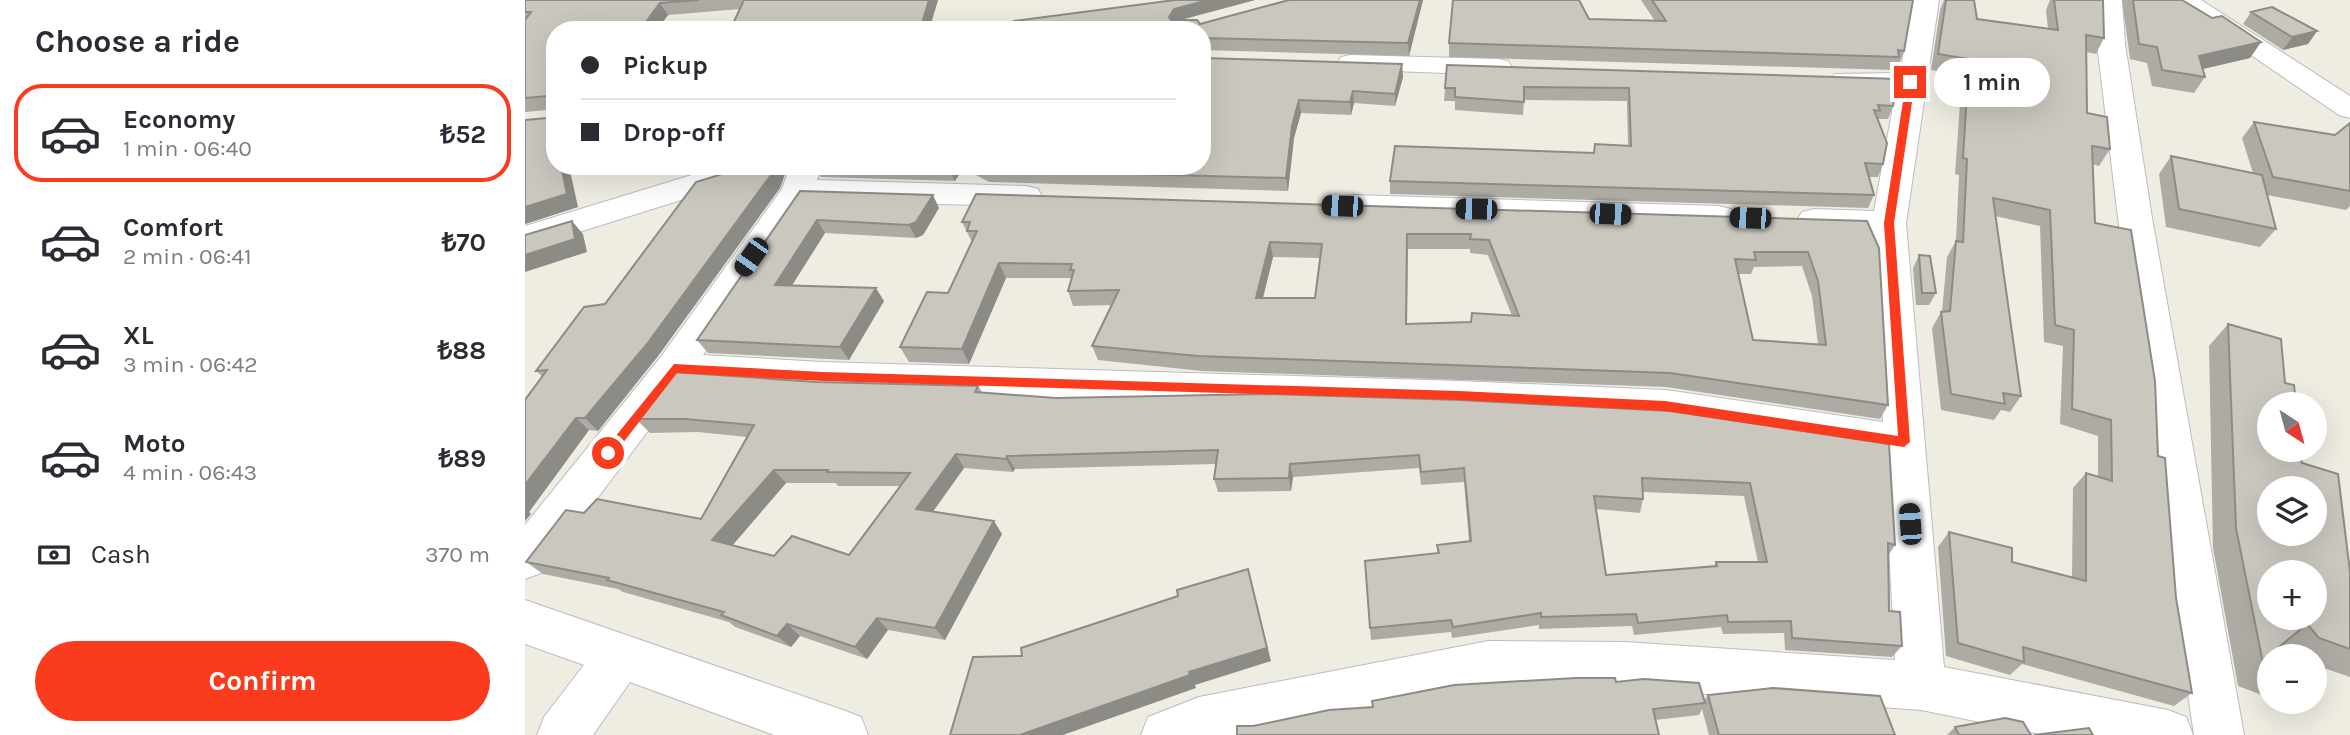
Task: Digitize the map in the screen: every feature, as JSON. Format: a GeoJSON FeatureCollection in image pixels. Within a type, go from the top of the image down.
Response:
{"type":"FeatureCollection","features":[{"type":"Feature","properties":{"kind":"street"},"geometry":{"type":"LineString","coordinates":[[1921,686],[1889,223],[1910,82],[1926,0]]}},
{"type":"Feature","properties":{"kind":"street"},"geometry":{"type":"LineString","coordinates":[[2109,0],[2111,44],[2135,218],[2220,735]]}},
{"type":"Feature","properties":{"kind":"street"},"geometry":{"type":"LineString","coordinates":[[2183,0],[2350,109]]}},
{"type":"Feature","properties":{"kind":"street"},"geometry":{"type":"LineString","coordinates":[[1322,63],[1521,68]]}},
{"type":"Feature","properties":{"kind":"street"},"geometry":{"type":"LineString","coordinates":[[1816,78],[1910,82]]}},
{"type":"Feature","properties":{"kind":"street"},"geometry":{"type":"LineString","coordinates":[[525,238],[727,175]]}},
{"type":"Feature","properties":{"kind":"street"},"geometry":{"type":"LineString","coordinates":[[525,559],[674,368],[802,178],[1058,197]]}},
{"type":"Feature","properties":{"kind":"street"},"geometry":{"type":"LineString","coordinates":[[1319,205],[1889,223]]}},
{"type":"Feature","properties":{"kind":"street"},"geometry":{"type":"LineString","coordinates":[[674,368],[836,377],[1459,396],[1665,406],[1904,442]]}},
{"type":"Feature","properties":{"kind":"street"},"geometry":{"type":"LineString","coordinates":[[525,622],[843,735]]}},
{"type":"Feature","properties":{"kind":"street"},"geometry":{"type":"LineString","coordinates":[[562,735],[620,657]]}},
{"type":"Feature","properties":{"kind":"street"},"geometry":{"type":"LineString","coordinates":[[1167,735],[1199,722],[1488,664],[1625,665],[1921,686],[2168,735]]}},
{"type":"Feature","properties":{"kind":"building"},"geometry":{"type":"Polygon","coordinates":[[[525,0],[699,0],[660,3],[647,21],[546,21],[546,96],[525,98],[525,20],[531,12],[525,12],[525,0]]]}},
{"type":"Feature","properties":{"kind":"building"},"geometry":{"type":"Polygon","coordinates":[[[744,0],[929,0],[923,21],[734,21],[744,0]]]}},
{"type":"Feature","properties":{"kind":"building"},"geometry":{"type":"Polygon","coordinates":[[[1175,0],[1208,0],[1174,9],[1169,17],[1171,20],[1198,21],[1014,21],[1175,0]]]}},
{"type":"Feature","properties":{"kind":"building"},"geometry":{"type":"Polygon","coordinates":[[[1289,0],[1420,0],[1408,43],[1211,38],[1211,21],[1289,0]]]}},
{"type":"Feature","properties":{"kind":"building"},"geometry":{"type":"Polygon","coordinates":[[[1453,0],[1579,0],[1589,19],[1666,21],[1652,0],[1913,0],[1904,51],[1898,50],[1899,57],[1449,43],[1453,0]]]}},
{"type":"Feature","properties":{"kind":"building"},"geometry":{"type":"Polygon","coordinates":[[[1946,0],[1974,0],[1977,19],[2058,30],[2054,0],[2103,0],[2104,38],[2086,35],[2087,113],[2107,117],[2110,149],[2092,146],[2095,223],[2131,230],[2155,381],[2158,456],[2165,458],[2176,598],[2192,693],[2023,647],[2024,662],[1958,643],[1949,532],[2012,548],[2012,562],[2086,581],[2086,473],[2112,481],[2111,420],[2072,409],[2074,330],[2055,325],[2050,210],[1993,198],[2021,396],[2003,393],[2005,404],[1951,394],[1941,312],[1950,311],[1956,241],[1963,242],[1967,159],[1963,158],[1969,59],[1938,54],[1946,0]]]}},
{"type":"Feature","properties":{"kind":"building"},"geometry":{"type":"Polygon","coordinates":[[[2133,0],[2182,0],[2212,18],[2222,16],[2261,42],[2199,56],[2205,77],[2162,70],[2157,47],[2139,44],[2133,0]]]}},
{"type":"Feature","properties":{"kind":"building"},"geometry":{"type":"Polygon","coordinates":[[[2272,7],[2317,31],[2292,37],[2251,12],[2272,7]]]}},
{"type":"Feature","properties":{"kind":"building"},"geometry":{"type":"Polygon","coordinates":[[[1211,58],[1402,64],[1395,94],[1353,91],[1350,102],[1299,100],[1292,126],[1286,178],[1173,175],[1211,175],[1211,58]]]}},
{"type":"Feature","properties":{"kind":"building"},"geometry":{"type":"Polygon","coordinates":[[[1447,65],[1898,79],[1893,106],[1878,105],[1880,111],[1874,110],[1887,143],[1883,164],[1865,163],[1874,195],[1390,181],[1395,146],[1594,153],[1595,144],[1631,146],[1629,88],[1524,87],[1524,102],[1455,97],[1455,88],[1445,88],[1447,65]]]}},
{"type":"Feature","properties":{"kind":"building"},"geometry":{"type":"Polygon","coordinates":[[[546,118],[546,175],[563,175],[567,194],[525,207],[525,120],[546,118]]]}},
{"type":"Feature","properties":{"kind":"building"},"geometry":{"type":"Polygon","coordinates":[[[2254,122],[2335,135],[2350,123],[2350,191],[2273,177],[2254,122]]]}},
{"type":"Feature","properties":{"kind":"building"},"geometry":{"type":"Polygon","coordinates":[[[2171,156],[2262,175],[2276,229],[2179,209],[2171,156]]]}},
{"type":"Feature","properties":{"kind":"building"},"geometry":{"type":"Polygon","coordinates":[[[719,175],[771,175],[647,344],[585,418],[576,418],[525,485],[525,400],[547,370],[536,371],[584,307],[605,304],[696,182],[719,175]]]}},
{"type":"Feature","properties":{"kind":"building"},"geometry":{"type":"Polygon","coordinates":[[[800,191],[933,195],[916,222],[909,225],[817,220],[775,285],[876,288],[840,347],[697,340],[800,191]]]}},
{"type":"Feature","properties":{"kind":"building"},"geometry":{"type":"Polygon","coordinates":[[[976,194],[1867,221],[1879,248],[1888,405],[1670,373],[1198,356],[1092,346],[1119,290],[1068,291],[1074,270],[1070,270],[1072,264],[999,263],[962,349],[900,347],[927,292],[948,293],[977,231],[967,231],[970,222],[962,222],[976,194]],[[1407,234],[1406,324],[1471,322],[1472,313],[1519,316],[1489,240],[1470,239],[1471,234],[1407,234]],[[1270,242],[1256,298],[1315,298],[1322,244],[1270,242]],[[1754,252],[1756,260],[1735,259],[1753,340],[1826,345],[1818,281],[1808,252],[1754,252]]]}},
{"type":"Feature","properties":{"kind":"building"},"geometry":{"type":"Polygon","coordinates":[[[572,221],[575,239],[525,255],[525,235],[572,221]]]}},
{"type":"Feature","properties":{"kind":"building"},"geometry":{"type":"Polygon","coordinates":[[[1919,255],[1930,256],[1936,293],[1922,293],[1919,255]]]}},
{"type":"Feature","properties":{"kind":"building"},"geometry":{"type":"Polygon","coordinates":[[[2228,324],[2281,339],[2285,383],[2294,385],[2295,392],[2257,392],[2257,462],[2302,462],[2338,474],[2350,572],[2350,649],[2319,638],[2312,630],[2327,630],[2327,560],[2257,560],[2257,630],[2300,630],[2283,644],[2259,644],[2236,528],[2228,324]]]}},
{"type":"Feature","properties":{"kind":"building"},"geometry":{"type":"Polygon","coordinates":[[[673,372],[817,382],[978,386],[975,392],[1056,398],[1266,394],[1459,400],[1670,411],[1889,444],[1895,545],[1888,543],[1889,611],[1900,612],[1902,646],[1792,638],[1791,621],[1728,622],[1727,615],[1638,623],[1636,614],[1541,617],[1541,613],[1453,627],[1451,620],[1370,628],[1365,561],[1439,553],[1437,545],[1471,541],[1464,468],[1421,472],[1419,455],[1290,464],[1289,478],[1214,479],[1218,450],[1007,456],[1006,459],[956,454],[916,509],[994,521],[935,628],[877,618],[855,647],[787,624],[777,636],[721,615],[724,612],[607,580],[609,578],[526,562],[566,510],[584,513],[597,499],[701,519],[754,425],[685,419],[636,419],[673,372]],[[774,470],[712,540],[774,556],[792,536],[849,555],[910,473],[827,472],[828,470],[774,470]],[[1642,478],[1643,499],[1594,496],[1606,575],[1717,566],[1716,562],[1767,562],[1750,483],[1642,478]]]}},
{"type":"Feature","properties":{"kind":"building"},"geometry":{"type":"Polygon","coordinates":[[[1248,569],[1267,648],[1189,672],[1190,675],[1020,735],[950,735],[973,657],[1022,656],[1021,648],[1178,596],[1177,590],[1248,569]]]}},
{"type":"Feature","properties":{"kind":"building"},"geometry":{"type":"Polygon","coordinates":[[[1615,678],[1616,682],[1644,679],[1699,683],[1705,703],[1653,709],[1659,735],[1237,735],[1237,726],[1253,726],[1329,710],[1373,707],[1372,701],[1454,685],[1615,678]]]}},
{"type":"Feature","properties":{"kind":"building"},"geometry":{"type":"Polygon","coordinates":[[[1773,688],[1880,696],[1895,735],[1719,735],[1708,695],[1773,688]]]}},
{"type":"Feature","properties":{"kind":"building"},"geometry":{"type":"Polygon","coordinates":[[[2005,718],[2023,722],[2031,735],[1959,735],[1955,727],[2005,718]]]}},
{"type":"Feature","properties":{"kind":"building"},"geometry":{"type":"Polygon","coordinates":[[[2089,728],[2093,735],[2034,735],[2089,728]]]}},
{"type":"Feature","properties":{"kind":"route"},"geometry":{"type":"LineString","coordinates":[[608,453],[674,368],[823,377],[1459,396],[1665,406],[1904,442],[1889,223],[1910,82]]}}]}
